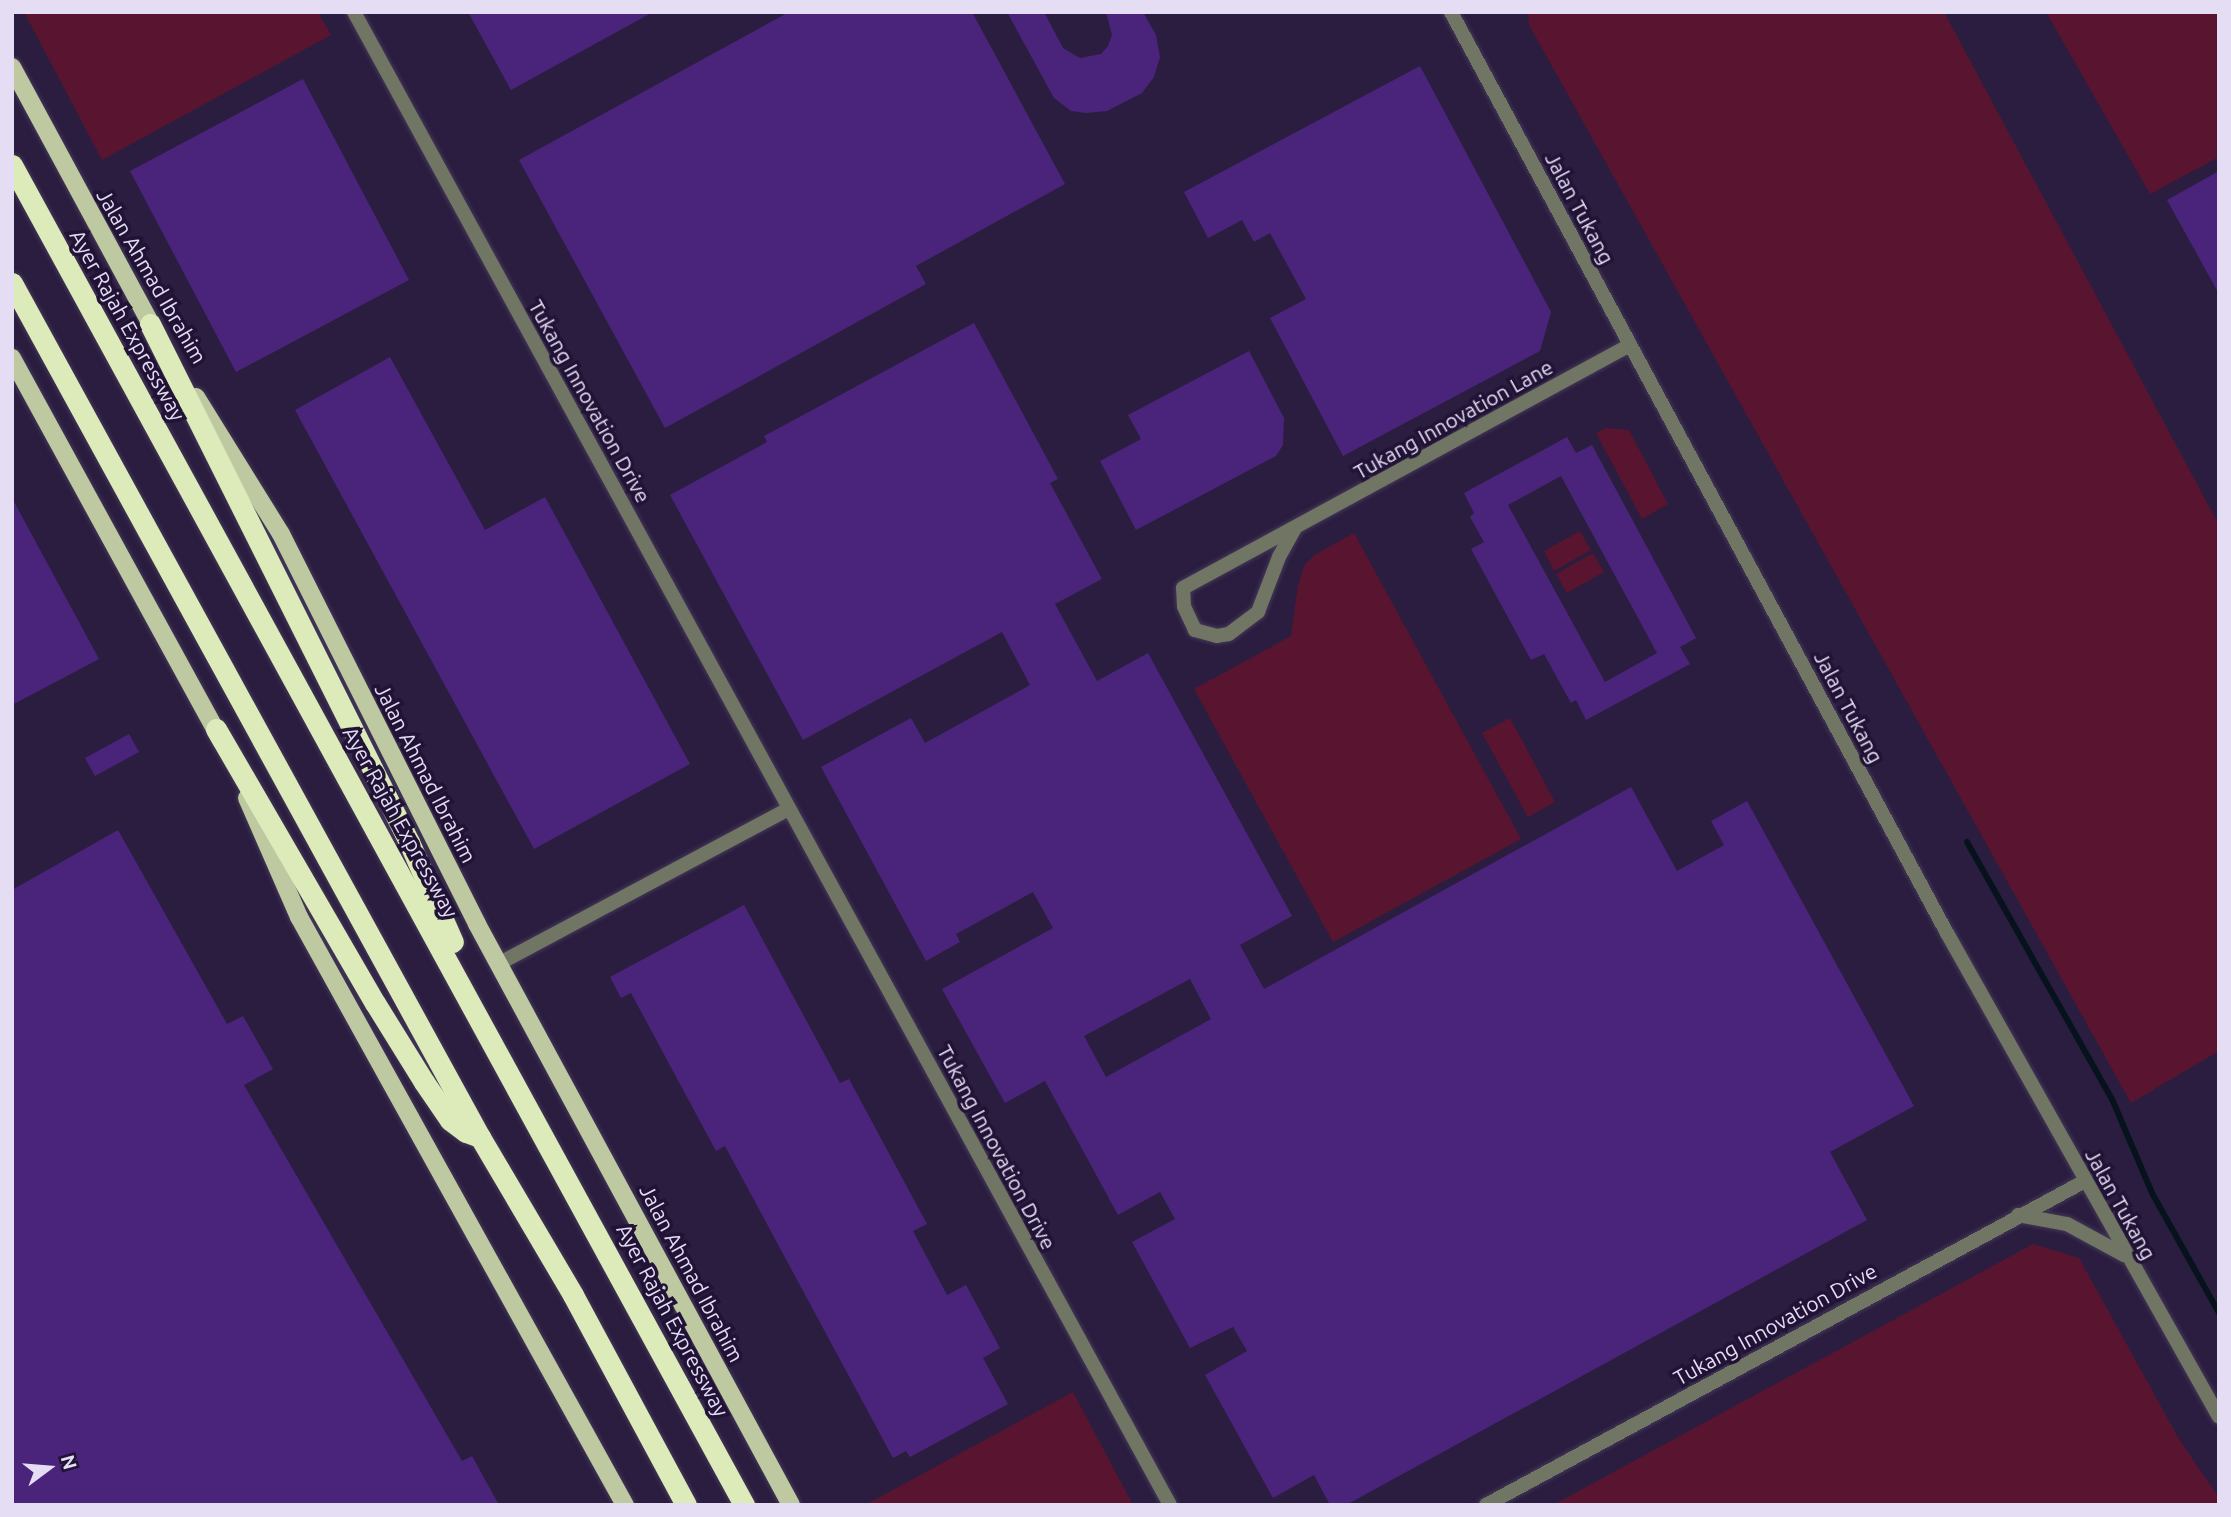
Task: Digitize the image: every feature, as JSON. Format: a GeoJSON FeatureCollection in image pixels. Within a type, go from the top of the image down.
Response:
{"type":"FeatureCollection","features":[{"type":"Feature","properties":{"kind":"highway","name":"Ayer Rajah Expressway"},"geometry":{"type":"LineString","coordinates":[[12,165],[509,1069],[744,1505]]}},
{"type":"Feature","properties":{"kind":"highway"},"geometry":{"type":"LineString","coordinates":[[12,283],[480,1137],[573,1295],[686,1505]]}},
{"type":"Feature","properties":{"kind":"highway"},"geometry":{"type":"LineString","coordinates":[[150,324],[409,842],[509,1069]]}},
{"type":"Feature","properties":{"kind":"highway"},"geometry":{"type":"LineString","coordinates":[[216,729],[374,1003],[424,1082],[450,1120],[466,1132],[480,1137]]}},
{"type":"Feature","properties":{"kind":"main road","name":"Jalan Ahmad Ibrahim"},"geometry":{"type":"LineString","coordinates":[[12,67],[150,324],[281,534],[386,748],[791,1505]]}},
{"type":"Feature","properties":{"kind":"main road"},"geometry":{"type":"LineString","coordinates":[[12,358],[216,729],[299,917],[625,1505]]}},
{"type":"Feature","properties":{"kind":"street","name":"Tukang Innovation Drive"},"geometry":{"type":"LineString","coordinates":[[354,12],[1170,1505]]}},
{"type":"Feature","properties":{"kind":"street","name":"Jalan Tukang"},"geometry":{"type":"LineString","coordinates":[[1451,12],[2085,1181],[2219,1417]]}},
{"type":"Feature","properties":{"kind":"street","name":"Tukang Innovation Lane"},"geometry":{"type":"LineString","coordinates":[[1295,528],[1279,557],[1258,612],[1229,634],[1217,636],[1195,630],[1184,606],[1183,588],[1630,345]]}},
{"type":"Feature","properties":{"kind":"street"},"geometry":{"type":"LineString","coordinates":[[500,963],[789,810]]}},
{"type":"Feature","properties":{"kind":"street","name":"Tukang Innovation Drive"},"geometry":{"type":"LineString","coordinates":[[1486,1505],[2085,1181]]}},
{"type":"Feature","properties":{"kind":"street"},"geometry":{"type":"LineString","coordinates":[[2018,1215],[2067,1223],[2126,1256]]}},
{"type":"Feature","properties":{"kind":"shaded area"},"geometry":{"type":"Polygon","coordinates":[[[24,12],[318,12],[331,35],[102,160],[24,12]]]}},
{"type":"Feature","properties":{"kind":"shaded area"},"geometry":{"type":"Polygon","coordinates":[[[1528,12],[1944,12],[2219,525],[2219,1051],[2131,1103],[1529,25],[1528,12]]]}},
{"type":"Feature","properties":{"kind":"shaded area"},"geometry":{"type":"Polygon","coordinates":[[[2046,12],[2219,12],[2219,157],[2150,194],[2046,12]]]}},
{"type":"Feature","properties":{"kind":"shaded area"},"geometry":{"type":"Polygon","coordinates":[[[1606,428],[1629,430],[1668,504],[1642,519],[1596,433],[1606,428]]]}},
{"type":"Feature","properties":{"kind":"shaded area"},"geometry":{"type":"Polygon","coordinates":[[[1580,531],[1591,550],[1554,571],[1544,551],[1580,531]]]}},
{"type":"Feature","properties":{"kind":"shaded area"},"geometry":{"type":"Polygon","coordinates":[[[1354,533],[1521,839],[1333,942],[1194,689],[1291,636],[1298,585],[1305,564],[1316,554],[1354,533]]]}},
{"type":"Feature","properties":{"kind":"shaded area"},"geometry":{"type":"Polygon","coordinates":[[[1593,553],[1604,572],[1567,593],[1556,574],[1593,553]]]}},
{"type":"Feature","properties":{"kind":"shaded area"},"geometry":{"type":"Polygon","coordinates":[[[1510,718],[1555,802],[1528,817],[1482,733],[1510,718]]]}},
{"type":"Feature","properties":{"kind":"shaded area"},"geometry":{"type":"Polygon","coordinates":[[[2033,1244],[2079,1258],[2179,1439],[2219,1498],[2219,1505],[1553,1505],[2033,1244]]]}},
{"type":"Feature","properties":{"kind":"shaded area"},"geometry":{"type":"Polygon","coordinates":[[[1073,1392],[1133,1505],[865,1505],[1073,1392]]]}},
{"type":"Feature","properties":{"kind":"building"},"geometry":{"type":"Polygon","coordinates":[[[468,12],[653,12],[511,90],[468,12]]]}},
{"type":"Feature","properties":{"kind":"building"},"geometry":{"type":"Polygon","coordinates":[[[789,12],[972,12],[1065,184],[916,266],[926,284],[665,428],[519,160],[789,12]]]}},
{"type":"Feature","properties":{"kind":"building"},"geometry":{"type":"Polygon","coordinates":[[[1007,12],[1044,12],[1063,48],[1080,58],[1101,54],[1108,46],[1112,35],[1106,12],[1143,12],[1156,35],[1160,57],[1154,77],[1142,93],[1107,111],[1071,111],[1054,98],[1007,12]]]}},
{"type":"Feature","properties":{"kind":"building"},"geometry":{"type":"Polygon","coordinates":[[[1420,66],[1551,312],[1540,351],[1343,456],[1270,318],[1306,299],[1270,233],[1254,242],[1242,220],[1208,238],[1184,192],[1420,66]]]}},
{"type":"Feature","properties":{"kind":"building"},"geometry":{"type":"Polygon","coordinates":[[[303,79],[409,280],[236,372],[130,171],[303,79]]]}},
{"type":"Feature","properties":{"kind":"building"},"geometry":{"type":"Polygon","coordinates":[[[2219,171],[2219,294],[2167,200],[2219,171]]]}},
{"type":"Feature","properties":{"kind":"building"},"geometry":{"type":"Polygon","coordinates":[[[974,323],[1058,479],[1050,483],[1102,579],[1055,604],[1097,681],[1148,653],[1292,916],[1240,945],[1264,989],[1631,787],[1677,871],[1724,845],[1711,821],[1747,801],[1914,1106],[1830,1152],[1867,1220],[1346,1505],[1330,1505],[1314,1475],[1273,1498],[1205,1375],[1247,1351],[1233,1327],[1190,1348],[1132,1242],[1175,1219],[1160,1192],[1118,1215],[1045,1081],[1005,1103],[942,989],[1053,928],[1033,892],[956,934],[960,942],[926,961],[821,767],[911,718],[925,743],[1030,685],[1002,632],[803,740],[670,495],[767,442],[764,436],[974,323]],[[1190,979],[1084,1036],[1106,1077],[1211,1019],[1190,979]]]}},
{"type":"Feature","properties":{"kind":"building"},"geometry":{"type":"Polygon","coordinates":[[[1249,351],[1284,418],[1283,445],[1276,456],[1136,530],[1100,461],[1141,439],[1128,415],[1249,351]]]}},
{"type":"Feature","properties":{"kind":"building"},"geometry":{"type":"Polygon","coordinates":[[[390,357],[485,530],[545,497],[690,764],[534,849],[295,410],[390,357]]]}},
{"type":"Feature","properties":{"kind":"building"},"geometry":{"type":"Polygon","coordinates":[[[1567,437],[1576,453],[1592,445],[1696,638],[1680,647],[1690,664],[1586,720],[1576,700],[1571,703],[1544,654],[1531,660],[1471,549],[1484,542],[1470,517],[1474,513],[1464,493],[1567,437]],[[1561,476],[1508,505],[1605,682],[1657,653],[1561,476]]]}},
{"type":"Feature","properties":{"kind":"building"},"geometry":{"type":"Polygon","coordinates":[[[12,498],[99,659],[12,705],[12,498]]]}},
{"type":"Feature","properties":{"kind":"building"},"geometry":{"type":"Polygon","coordinates":[[[129,734],[139,752],[95,776],[85,758],[129,734]]]}},
{"type":"Feature","properties":{"kind":"building"},"geometry":{"type":"Polygon","coordinates":[[[118,830],[227,1024],[243,1016],[273,1069],[244,1085],[462,1461],[472,1456],[499,1505],[12,1505],[12,890],[118,830]]]}},
{"type":"Feature","properties":{"kind":"building"},"geometry":{"type":"Polygon","coordinates":[[[744,905],[840,1083],[849,1079],[927,1224],[913,1231],[947,1295],[966,1285],[1000,1348],[983,1358],[1008,1404],[910,1457],[906,1451],[893,1458],[725,1146],[716,1151],[631,993],[621,998],[610,977],[744,905]]]}},
{"type":"Feature","properties":{"kind":"waterway"},"geometry":{"type":"LineString","coordinates":[[1967,842],[2112,1099],[2152,1193],[2219,1313]]}}]}
